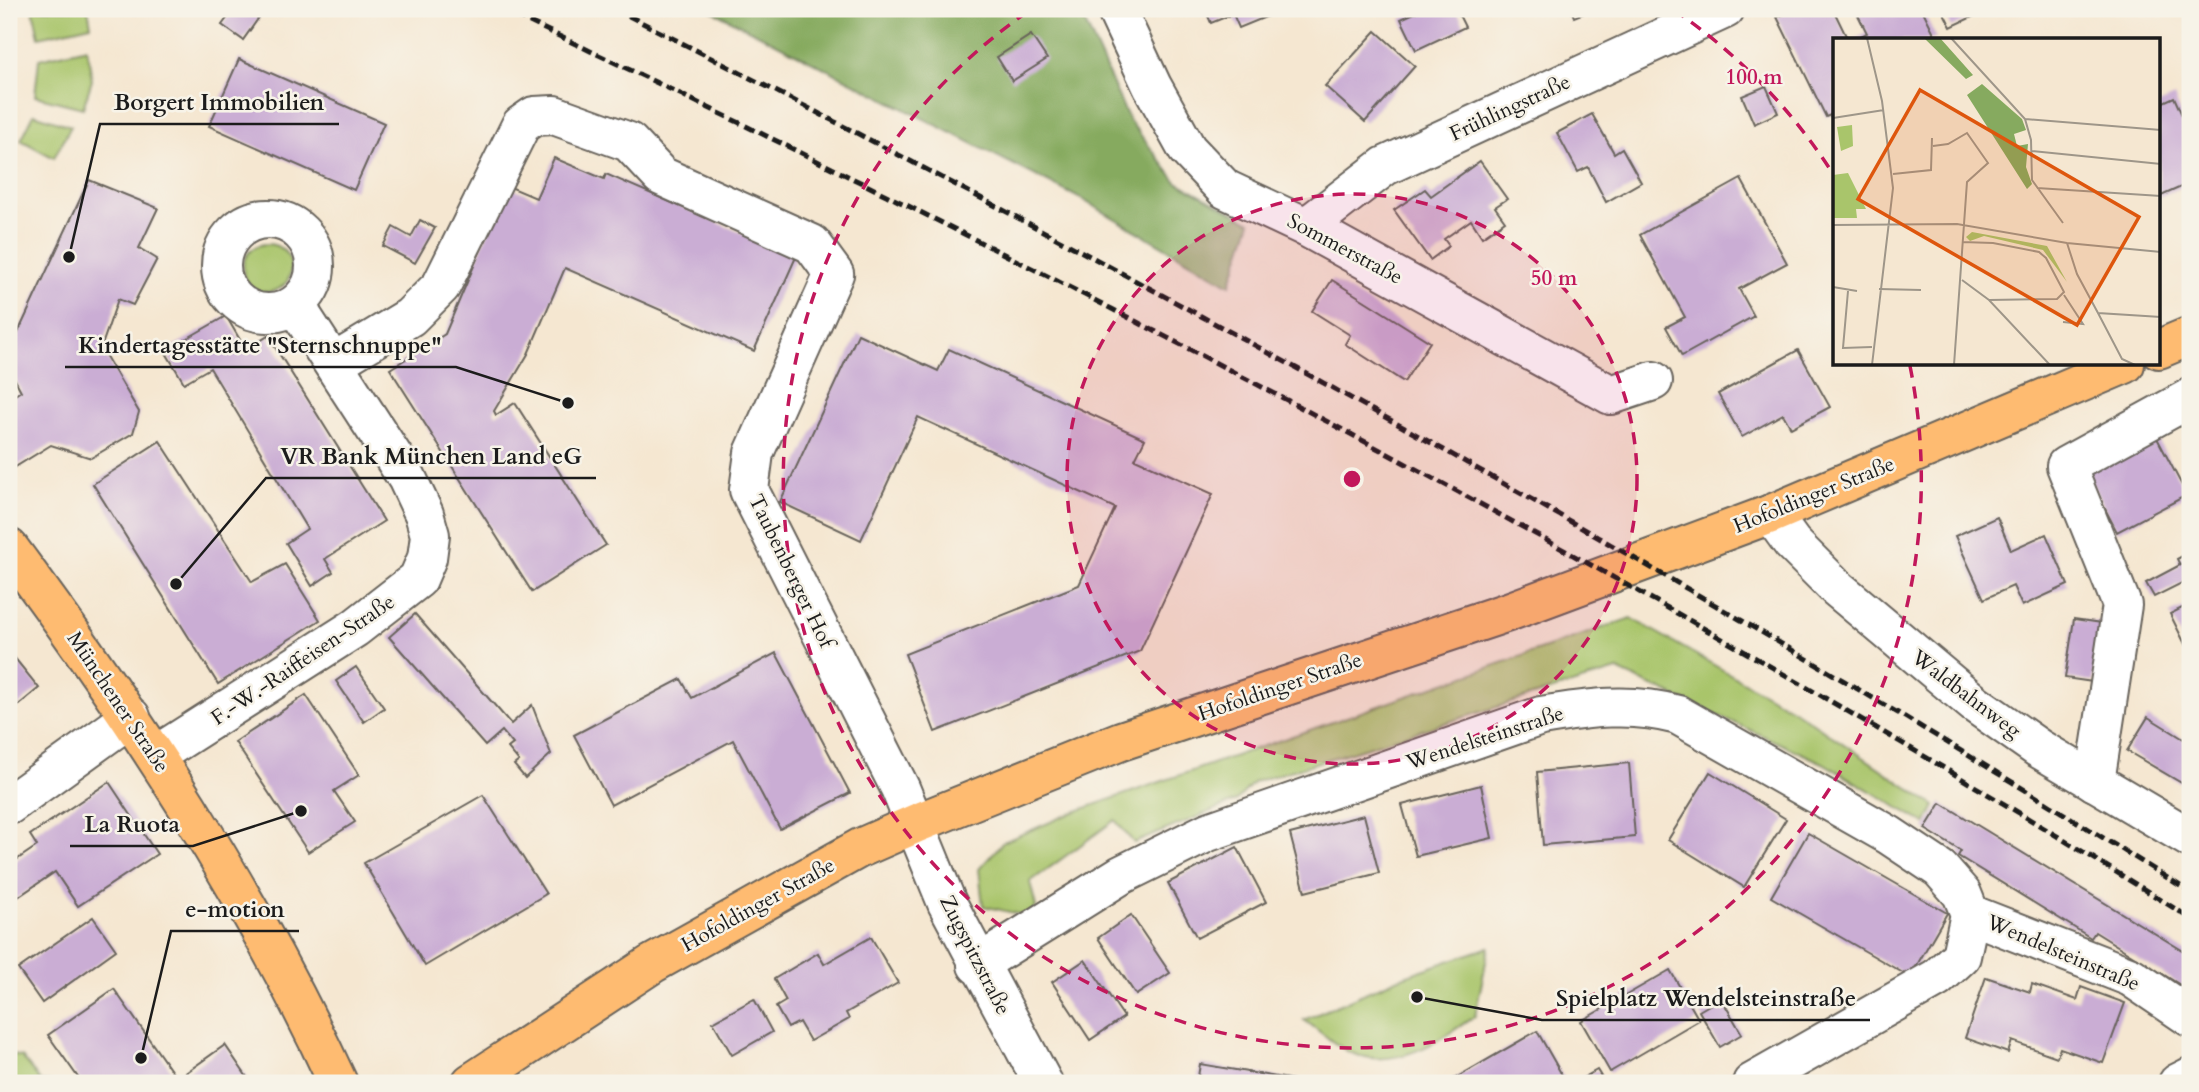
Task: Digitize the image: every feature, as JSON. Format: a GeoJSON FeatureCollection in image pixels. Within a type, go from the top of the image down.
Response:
{"type":"FeatureCollection","features":[{"type":"Feature","properties":{"kind":"main road"},"geometry":{"type":"LineString","coordinates":[[2160,349],[2190,336]]}},
{"type":"Feature","properties":{"kind":"main road","name":"Hofoldinger Straße"},"geometry":{"type":"LineString","coordinates":[[471,1083],[652,964],[860,848],[917,823],[1121,741],[1508,612],[1771,514],[2120,366]]}},
{"type":"Feature","properties":{"kind":"main road","name":"Münchener Straße"},"geometry":{"type":"LineString","coordinates":[[9,548],[156,755],[260,930],[309,1021],[338,1083]]}},
{"type":"Feature","properties":{"kind":"street","name":"Sommerstraße"},"geometry":{"type":"LineString","coordinates":[[1116,9],[1152,86],[1186,149],[1225,189],[1307,227],[1611,395],[1653,381]]}},
{"type":"Feature","properties":{"kind":"street","name":"Frühlingstraße"},"geometry":{"type":"LineString","coordinates":[[1307,227],[1385,166],[1726,9]]}},
{"type":"Feature","properties":{"kind":"street","name":"Taubenberger Hof"},"geometry":{"type":"LineString","coordinates":[[334,363],[410,317],[441,286],[521,125],[534,116],[554,115],[629,142],[661,176],[813,244],[834,274],[754,453],[749,490],[917,823]]}},
{"type":"Feature","properties":{"kind":"street","name":"F.-W.-Raiffeisen-Straße"},"geometry":{"type":"LineString","coordinates":[[156,755],[355,628],[418,579],[424,568],[430,535],[424,514],[407,478],[295,304]]}},
{"type":"Feature","properties":{"kind":"street"},"geometry":{"type":"LineString","coordinates":[[2095,782],[2122,605],[2066,466],[2190,398]]}},
{"type":"Feature","properties":{"kind":"street","name":"Waldbahnweg"},"geometry":{"type":"LineString","coordinates":[[1771,514],[1802,554],[1905,647],[1974,703],[2038,748],[2190,838]]}},
{"type":"Feature","properties":{"kind":"street","name":"Wendelsteinstraße"},"geometry":{"type":"LineString","coordinates":[[977,965],[1121,875],[1208,832],[1541,716],[1594,707],[1647,706],[1678,715],[1889,835],[1940,869],[1962,894],[1970,914],[1961,956],[1937,978],[1752,1083]]}},
{"type":"Feature","properties":{"kind":"street"},"geometry":{"type":"LineString","coordinates":[[9,805],[131,717]]}},
{"type":"Feature","properties":{"kind":"street","name":"Zugspitzstraße"},"geometry":{"type":"LineString","coordinates":[[917,823],[947,903],[977,965],[1043,1083]]}},
{"type":"Feature","properties":{"kind":"street","name":"Wendelsteinstraße"},"geometry":{"type":"LineString","coordinates":[[1970,914],[2130,977],[2190,1017]]}},
{"type":"Feature","properties":{"kind":"street"},"geometry":{"type":"LineString","coordinates":[[2178,1083],[2190,1077]]}},
{"type":"Feature","properties":{"kind":"green space"},"geometry":{"type":"Polygon","coordinates":[[[33,9],[88,9],[91,25],[39,37],[33,9]]]}},
{"type":"Feature","properties":{"kind":"green space"},"geometry":{"type":"Polygon","coordinates":[[[709,9],[1079,9],[1129,120],[1177,182],[1251,222],[1230,285],[1081,199],[709,9]]]}},
{"type":"Feature","properties":{"kind":"green space"},"geometry":{"type":"Polygon","coordinates":[[[87,48],[92,80],[83,108],[35,96],[39,59],[87,48]]]}},
{"type":"Feature","properties":{"kind":"green space"},"geometry":{"type":"Polygon","coordinates":[[[34,114],[71,126],[54,158],[21,140],[34,114]]]}},
{"type":"Feature","properties":{"kind":"green space"},"geometry":{"type":"Polygon","coordinates":[[[267,244],[276,245],[284,251],[290,259],[290,277],[284,285],[276,291],[267,292],[258,291],[250,285],[244,277],[243,268],[244,259],[250,251],[258,245],[267,244]]]}},
{"type":"Feature","properties":{"kind":"green space"},"geometry":{"type":"Polygon","coordinates":[[[1631,618],[1797,712],[1935,806],[1926,824],[1823,763],[1617,670],[1254,782],[1236,801],[1134,843],[1115,820],[1030,882],[1036,907],[1027,916],[983,906],[979,869],[1003,842],[1074,812],[1631,618]]]}},
{"type":"Feature","properties":{"kind":"green space"},"geometry":{"type":"Polygon","coordinates":[[[1489,947],[1475,1016],[1418,1050],[1387,1058],[1354,1054],[1304,1020],[1399,978],[1489,947]]]}},
{"type":"Feature","properties":{"kind":"green space"},"geometry":{"type":"Polygon","coordinates":[[[9,1054],[22,1057],[41,1082],[53,1083],[9,1083],[9,1054]]]}},
{"type":"Feature","properties":{"kind":"building"},"geometry":{"type":"Polygon","coordinates":[[[234,9],[265,9],[243,40],[222,25],[234,9]]]}},
{"type":"Feature","properties":{"kind":"building"},"geometry":{"type":"Polygon","coordinates":[[[1205,9],[1285,9],[1239,28],[1233,14],[1211,23],[1205,9]]]}},
{"type":"Feature","properties":{"kind":"building"},"geometry":{"type":"Polygon","coordinates":[[[1423,9],[1456,9],[1465,27],[1416,50],[1401,19],[1423,9]]]}},
{"type":"Feature","properties":{"kind":"building"},"geometry":{"type":"Polygon","coordinates":[[[1571,9],[1594,9],[1574,17],[1571,9]]]}},
{"type":"Feature","properties":{"kind":"building"},"geometry":{"type":"Polygon","coordinates":[[[1795,9],[1833,9],[1847,38],[1833,38],[1833,114],[1826,117],[1777,17],[1795,9]]]}},
{"type":"Feature","properties":{"kind":"building"},"geometry":{"type":"Polygon","coordinates":[[[1855,9],[1922,9],[1936,37],[1857,38],[1867,33],[1855,9]]]}},
{"type":"Feature","properties":{"kind":"building"},"geometry":{"type":"Polygon","coordinates":[[[1942,9],[1989,9],[1951,27],[1942,9]]]}},
{"type":"Feature","properties":{"kind":"building"},"geometry":{"type":"Polygon","coordinates":[[[1376,31],[1415,66],[1365,122],[1325,86],[1376,31]]]}},
{"type":"Feature","properties":{"kind":"building"},"geometry":{"type":"Polygon","coordinates":[[[1031,35],[1047,59],[1012,81],[997,57],[1031,35]]]}},
{"type":"Feature","properties":{"kind":"building"},"geometry":{"type":"Polygon","coordinates":[[[239,59],[384,123],[354,190],[209,126],[239,59]]]}},
{"type":"Feature","properties":{"kind":"building"},"geometry":{"type":"Polygon","coordinates":[[[1766,86],[1778,113],[1754,124],[1742,96],[1766,86]]]}},
{"type":"Feature","properties":{"kind":"building"},"geometry":{"type":"Polygon","coordinates":[[[2174,97],[2190,133],[2190,183],[2160,197],[2160,104],[2174,97]]]}},
{"type":"Feature","properties":{"kind":"building"},"geometry":{"type":"Polygon","coordinates":[[[1592,114],[1614,153],[1622,148],[1641,182],[1606,202],[1588,167],[1578,172],[1557,133],[1592,114]]]}},
{"type":"Feature","properties":{"kind":"building"},"geometry":{"type":"Polygon","coordinates":[[[554,158],[604,179],[606,174],[796,257],[754,351],[565,268],[528,354],[494,411],[496,415],[515,403],[606,545],[532,592],[390,369],[445,334],[508,186],[536,198],[554,158]]]}},
{"type":"Feature","properties":{"kind":"building"},"geometry":{"type":"Polygon","coordinates":[[[1480,161],[1507,199],[1495,207],[1505,221],[1482,237],[1471,220],[1444,239],[1449,246],[1430,260],[1394,210],[1425,189],[1431,196],[1480,161]]]}},
{"type":"Feature","properties":{"kind":"building"},"geometry":{"type":"Polygon","coordinates":[[[1741,179],[1787,263],[1739,289],[1754,316],[1682,356],[1666,327],[1685,317],[1640,235],[1741,179]]]}},
{"type":"Feature","properties":{"kind":"building"},"geometry":{"type":"Polygon","coordinates":[[[89,180],[158,208],[139,248],[157,259],[133,305],[118,299],[101,348],[139,412],[133,433],[91,458],[51,445],[12,469],[9,463],[9,399],[21,391],[9,368],[9,352],[89,180]]]}},
{"type":"Feature","properties":{"kind":"building"},"geometry":{"type":"Polygon","coordinates":[[[420,220],[435,228],[415,263],[383,246],[393,227],[411,237],[420,220]]]}},
{"type":"Feature","properties":{"kind":"building"},"geometry":{"type":"Polygon","coordinates":[[[1332,280],[1430,342],[1404,382],[1345,344],[1350,335],[1312,311],[1332,280]]]}},
{"type":"Feature","properties":{"kind":"building"},"geometry":{"type":"Polygon","coordinates":[[[226,316],[246,350],[268,336],[384,521],[325,559],[333,572],[312,586],[286,543],[307,529],[210,368],[184,383],[165,351],[226,316]]]}},
{"type":"Feature","properties":{"kind":"building"},"geometry":{"type":"Polygon","coordinates":[[[858,334],[938,371],[949,349],[1145,439],[1135,459],[1213,494],[1140,651],[935,732],[905,654],[1079,585],[1115,508],[918,417],[861,540],[780,502],[858,334]]]}},
{"type":"Feature","properties":{"kind":"building"},"geometry":{"type":"Polygon","coordinates":[[[1798,350],[1830,407],[1791,428],[1783,414],[1742,437],[1718,394],[1798,350]]]}},
{"type":"Feature","properties":{"kind":"building"},"geometry":{"type":"Polygon","coordinates":[[[2156,436],[2187,495],[2117,532],[2086,472],[2156,436]]]}},
{"type":"Feature","properties":{"kind":"building"},"geometry":{"type":"Polygon","coordinates":[[[160,441],[252,582],[285,564],[320,620],[218,684],[93,484],[160,441]]]}},
{"type":"Feature","properties":{"kind":"building"},"geometry":{"type":"Polygon","coordinates":[[[1997,517],[2011,550],[2046,534],[2068,585],[2022,606],[2013,586],[1984,599],[1955,536],[1997,517]]]}},
{"type":"Feature","properties":{"kind":"building"},"geometry":{"type":"Polygon","coordinates":[[[2190,552],[2190,579],[2154,597],[2146,583],[2180,565],[2177,559],[2190,552]]]}},
{"type":"Feature","properties":{"kind":"building"},"geometry":{"type":"Polygon","coordinates":[[[2190,604],[2190,654],[2170,614],[2190,604]]]}},
{"type":"Feature","properties":{"kind":"building"},"geometry":{"type":"Polygon","coordinates":[[[415,614],[511,724],[532,705],[551,754],[525,778],[514,765],[519,761],[508,748],[513,744],[502,731],[485,746],[389,637],[415,614]]]}},
{"type":"Feature","properties":{"kind":"building"},"geometry":{"type":"Polygon","coordinates":[[[2074,619],[2102,623],[2093,682],[2065,678],[2074,619]]]}},
{"type":"Feature","properties":{"kind":"building"},"geometry":{"type":"Polygon","coordinates":[[[9,651],[39,688],[9,713],[9,651]]]}},
{"type":"Feature","properties":{"kind":"building"},"geometry":{"type":"Polygon","coordinates":[[[776,653],[850,793],[780,829],[733,740],[611,805],[574,735],[681,679],[692,698],[776,653]]]}},
{"type":"Feature","properties":{"kind":"building"},"geometry":{"type":"Polygon","coordinates":[[[356,667],[384,708],[364,722],[336,681],[356,667]]]}},
{"type":"Feature","properties":{"kind":"building"},"geometry":{"type":"Polygon","coordinates":[[[306,695],[359,775],[334,791],[355,822],[308,852],[235,742],[306,695]]]}},
{"type":"Feature","properties":{"kind":"building"},"geometry":{"type":"Polygon","coordinates":[[[2148,717],[2190,743],[2190,788],[2127,751],[2148,717]]]}},
{"type":"Feature","properties":{"kind":"building"},"geometry":{"type":"Polygon","coordinates":[[[1629,763],[1635,837],[1543,845],[1537,772],[1629,763]]]}},
{"type":"Feature","properties":{"kind":"building"},"geometry":{"type":"Polygon","coordinates":[[[1710,772],[1786,819],[1744,887],[1668,840],[1710,772]]]}},
{"type":"Feature","properties":{"kind":"building"},"geometry":{"type":"Polygon","coordinates":[[[109,782],[157,854],[78,906],[55,872],[9,903],[9,865],[37,846],[30,835],[109,782]]]}},
{"type":"Feature","properties":{"kind":"building"},"geometry":{"type":"Polygon","coordinates":[[[1481,785],[1492,838],[1416,856],[1402,805],[1481,785]]]}},
{"type":"Feature","properties":{"kind":"building"},"geometry":{"type":"Polygon","coordinates":[[[483,795],[546,894],[425,966],[364,863],[483,795]]]}},
{"type":"Feature","properties":{"kind":"building"},"geometry":{"type":"Polygon","coordinates":[[[1941,803],[2190,955],[2190,991],[2095,932],[2091,938],[1958,856],[1961,851],[1925,829],[1941,803]]]}},
{"type":"Feature","properties":{"kind":"building"},"geometry":{"type":"Polygon","coordinates":[[[1364,815],[1379,873],[1305,892],[1290,834],[1364,815]]]}},
{"type":"Feature","properties":{"kind":"building"},"geometry":{"type":"Polygon","coordinates":[[[1808,833],[1947,913],[1910,977],[1771,897],[1808,833]]]}},
{"type":"Feature","properties":{"kind":"building"},"geometry":{"type":"Polygon","coordinates":[[[1237,847],[1266,902],[1197,938],[1168,883],[1237,847]]]}},
{"type":"Feature","properties":{"kind":"building"},"geometry":{"type":"Polygon","coordinates":[[[1131,915],[1170,973],[1136,995],[1098,938],[1131,915]]]}},
{"type":"Feature","properties":{"kind":"building"},"geometry":{"type":"Polygon","coordinates":[[[93,917],[116,950],[42,1003],[18,969],[93,917]]]}},
{"type":"Feature","properties":{"kind":"building"},"geometry":{"type":"Polygon","coordinates":[[[871,937],[898,983],[846,1013],[849,1019],[810,1041],[799,1022],[788,1028],[776,1007],[786,1001],[774,979],[818,953],[824,964],[871,937]]]}},
{"type":"Feature","properties":{"kind":"building"},"geometry":{"type":"Polygon","coordinates":[[[1085,960],[1124,1017],[1090,1040],[1052,982],[1085,960]]]}},
{"type":"Feature","properties":{"kind":"building"},"geometry":{"type":"Polygon","coordinates":[[[1670,970],[1699,1020],[1610,1072],[1581,1021],[1670,970]]]}},
{"type":"Feature","properties":{"kind":"building"},"geometry":{"type":"Polygon","coordinates":[[[1986,977],[2030,992],[2032,984],[2077,1000],[2081,987],[2125,1003],[2103,1063],[2060,1048],[2057,1057],[2012,1041],[2008,1053],[1965,1038],[1986,977]]]}},
{"type":"Feature","properties":{"kind":"building"},"geometry":{"type":"Polygon","coordinates":[[[114,989],[177,1079],[225,1045],[251,1083],[82,1083],[48,1035],[114,989]]]}},
{"type":"Feature","properties":{"kind":"building"},"geometry":{"type":"Polygon","coordinates":[[[1721,998],[1742,1034],[1720,1047],[1699,1011],[1721,998]]]}},
{"type":"Feature","properties":{"kind":"building"},"geometry":{"type":"Polygon","coordinates":[[[754,999],[772,1032],[732,1055],[713,1022],[754,999]]]}},
{"type":"Feature","properties":{"kind":"building"},"geometry":{"type":"Polygon","coordinates":[[[1537,1031],[1566,1082],[1447,1083],[1537,1031]]]}},
{"type":"Feature","properties":{"kind":"building"},"geometry":{"type":"Polygon","coordinates":[[[1200,1064],[1307,1082],[1307,1083],[1197,1083],[1200,1064]]]}},
{"type":"Feature","properties":{"kind":"building"},"geometry":{"type":"Polygon","coordinates":[[[1597,1070],[1605,1083],[1574,1083],[1597,1070]]]}},
{"type":"Feature","properties":{"kind":"railway"},"geometry":{"type":"LineString","coordinates":[[502,9],[933,219],[1147,327],[1359,439],[1570,553],[1779,671],[2190,918]]}},
{"type":"Feature","properties":{"kind":"railway"},"geometry":{"type":"LineString","coordinates":[[615,9],[1016,217],[1413,432],[1804,657],[2190,892]]}},
{"type":"Feature","properties":{"kind":"place","name":"Borgert Immobilien"},"geometry":{"type":"Point","coordinates":[69,257]}},
{"type":"Feature","properties":{"kind":"place","name":"Kindertagesstätte \"Sternschnuppe\""},"geometry":{"type":"Point","coordinates":[568,403]}},
{"type":"Feature","properties":{"kind":"place","name":"VR Bank München Land eG"},"geometry":{"type":"Point","coordinates":[176,584]}},
{"type":"Feature","properties":{"kind":"place","name":"La Ruota"},"geometry":{"type":"Point","coordinates":[301,811]}},
{"type":"Feature","properties":{"kind":"place","name":"Spielplatz Wendelsteinstraße"},"geometry":{"type":"Point","coordinates":[1417,997]}},
{"type":"Feature","properties":{"kind":"place","name":"e-motion"},"geometry":{"type":"Point","coordinates":[141,1058]}}]}
